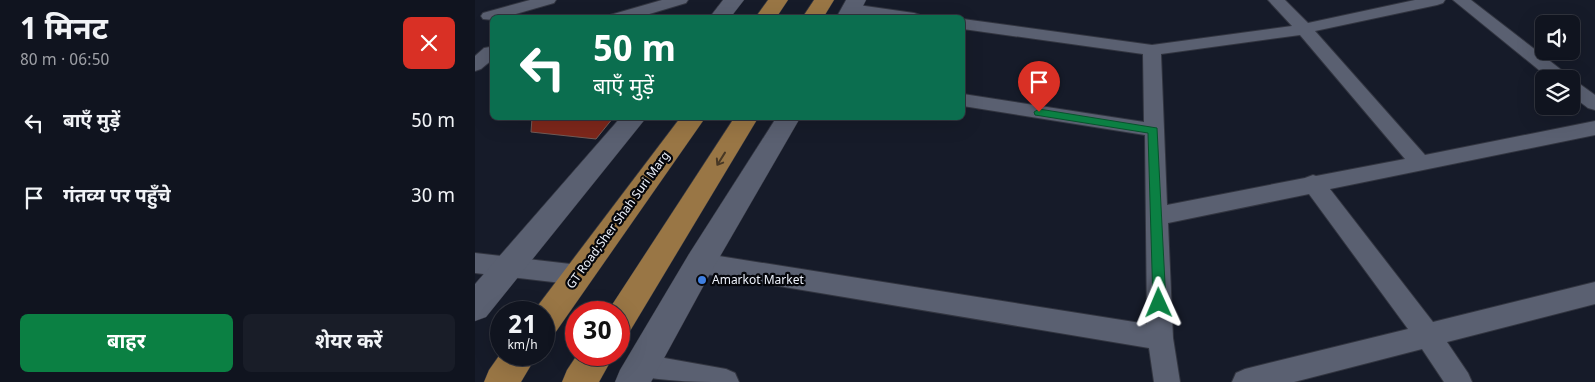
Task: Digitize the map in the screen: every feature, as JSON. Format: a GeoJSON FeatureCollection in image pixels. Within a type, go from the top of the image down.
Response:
{"type":"FeatureCollection","features":[{"type":"Feature","properties":{"kind":"main road"},"geometry":{"type":"LineString","coordinates":[[722,15],[734,0]]}},
{"type":"Feature","properties":{"kind":"main road"},"geometry":{"type":"LineString","coordinates":[[767,15],[778,0]]}},
{"type":"Feature","properties":{"kind":"main road"},"geometry":{"type":"LineString","coordinates":[[814,15],[824,0]]}},
{"type":"Feature","properties":{"kind":"main road"},"geometry":{"type":"LineString","coordinates":[[475,308],[632,120]]}},
{"type":"Feature","properties":{"kind":"main road","name":"GT Road;Sher Shah Suri Marg"},"geometry":{"type":"LineString","coordinates":[[555,308],[692,120]]}},
{"type":"Feature","properties":{"kind":"main road"},"geometry":{"type":"LineString","coordinates":[[630,304],[746,120]]}},
{"type":"Feature","properties":{"kind":"main road"},"geometry":{"type":"LineString","coordinates":[[637,374],[700,263],[787,120]]}},
{"type":"Feature","properties":{"kind":"main road"},"geometry":{"type":"LineString","coordinates":[[501,382],[512,366]]}},
{"type":"Feature","properties":{"kind":"main road"},"geometry":{"type":"LineString","coordinates":[[579,382],[590,366]]}},
{"type":"Feature","properties":{"kind":"street"},"geometry":{"type":"LineString","coordinates":[[493,15],[548,0]]}},
{"type":"Feature","properties":{"kind":"street"},"geometry":{"type":"LineString","coordinates":[[627,15],[680,0]]}},
{"type":"Feature","properties":{"kind":"street"},"geometry":{"type":"LineString","coordinates":[[1276,0],[1304,29],[1420,162]]}},
{"type":"Feature","properties":{"kind":"street"},"geometry":{"type":"LineString","coordinates":[[965,24],[1151,50],[1304,29],[1437,0]]}},
{"type":"Feature","properties":{"kind":"street"},"geometry":{"type":"LineString","coordinates":[[1461,0],[1550,70]]}},
{"type":"Feature","properties":{"kind":"street"},"geometry":{"type":"LineString","coordinates":[[851,9],[893,15]]}},
{"type":"Feature","properties":{"kind":"street"},"geometry":{"type":"LineString","coordinates":[[1151,50],[1158,216],[1160,338],[1167,382]]}},
{"type":"Feature","properties":{"kind":"street"},"geometry":{"type":"LineString","coordinates":[[475,64],[486,53]]}},
{"type":"Feature","properties":{"kind":"street"},"geometry":{"type":"LineString","coordinates":[[1580,93],[1595,104]]}},
{"type":"Feature","properties":{"kind":"street"},"geometry":{"type":"LineString","coordinates":[[965,100],[1153,130]]}},
{"type":"Feature","properties":{"kind":"street"},"geometry":{"type":"LineString","coordinates":[[1158,216],[1595,128]]}},
{"type":"Feature","properties":{"kind":"street"},"geometry":{"type":"LineString","coordinates":[[1313,184],[1427,334],[1459,382]]}},
{"type":"Feature","properties":{"kind":"street"},"geometry":{"type":"LineString","coordinates":[[475,263],[579,275]]}},
{"type":"Feature","properties":{"kind":"street"},"geometry":{"type":"LineString","coordinates":[[700,263],[1160,338]]}},
{"type":"Feature","properties":{"kind":"street"},"geometry":{"type":"LineString","coordinates":[[1245,382],[1427,334],[1595,293]]}},
{"type":"Feature","properties":{"kind":"street"},"geometry":{"type":"LineString","coordinates":[[637,374],[726,382]]}},
{"type":"Feature","properties":{"kind":"building"},"geometry":{"type":"Polygon","coordinates":[[[532,120],[611,120],[596,139],[531,132],[532,120]]]}},
{"type":"Feature","properties":{"kind":"place","name":"Amarkot Market"},"geometry":{"type":"Point","coordinates":[702,280]}},
{"type":"Feature","properties":{"kind":"route"},"geometry":{"type":"LineString","coordinates":[[1039,112],[1153,130],[1158,216],[1159,303]]}}]}
